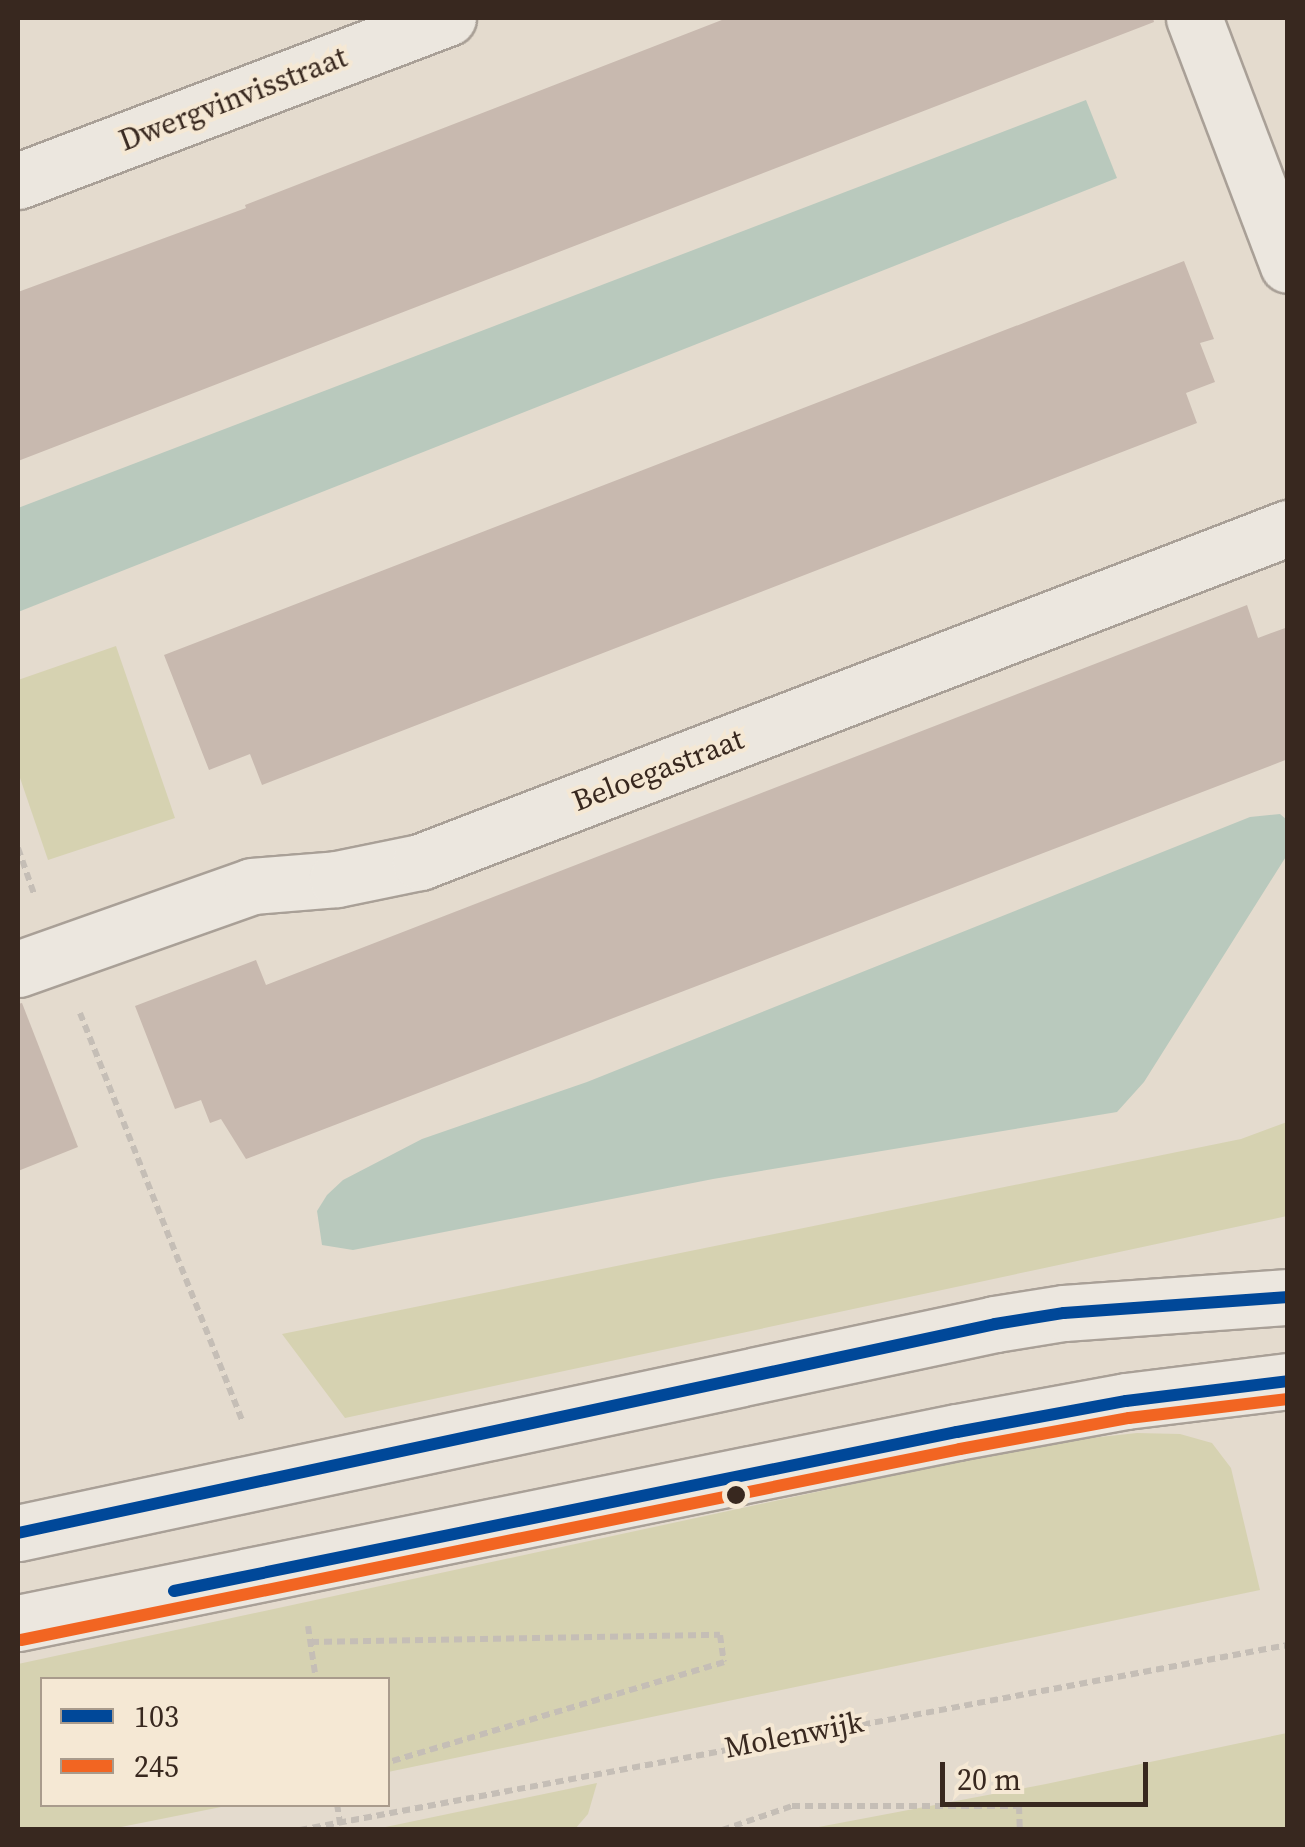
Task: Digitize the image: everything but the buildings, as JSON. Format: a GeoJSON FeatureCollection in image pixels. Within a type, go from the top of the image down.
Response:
{"type":"FeatureCollection","features":[{"type":"Feature","properties":{"kind":"street","name":"Dwergvinvisstraat"},"geometry":{"type":"LineString","coordinates":[[18,181],[448,18]]}},
{"type":"Feature","properties":{"kind":"street"},"geometry":{"type":"LineString","coordinates":[[1194,18],[1288,264]]}},
{"type":"Feature","properties":{"kind":"street","name":"Beloegastraat"},"geometry":{"type":"LineString","coordinates":[[37,962],[252,886],[337,879],[420,862],[1288,528]]}},
{"type":"Feature","properties":{"kind":"street"},"geometry":{"type":"LineString","coordinates":[[18,1533],[995,1324],[1137,1307],[1288,1297]]}},
{"type":"Feature","properties":{"kind":"street"},"geometry":{"type":"LineString","coordinates":[[18,1623],[1032,1418],[1288,1381]]}},
{"type":"Feature","properties":{"kind":"path"},"geometry":{"type":"LineString","coordinates":[[18,848],[37,962],[267,1480]]}},
{"type":"Feature","properties":{"kind":"path"},"geometry":{"type":"LineString","coordinates":[[295,1566],[316,1677]]}},
{"type":"Feature","properties":{"kind":"path"},"geometry":{"type":"LineString","coordinates":[[311,1642],[720,1635],[724,1662],[390,1761]]}},
{"type":"Feature","properties":{"kind":"path","name":"Molenwijk"},"geometry":{"type":"LineString","coordinates":[[300,1830],[1288,1645]]}},
{"type":"Feature","properties":{"kind":"path"},"geometry":{"type":"LineString","coordinates":[[722,1830],[792,1806],[1019,1806],[1020,1830]]}},
{"type":"Feature","properties":{"kind":"shaded area"},"geometry":{"type":"Polygon","coordinates":[[[1086,100],[1117,178],[18,612],[18,508],[1086,100]]]}},
{"type":"Feature","properties":{"kind":"shaded area"},"geometry":{"type":"Polygon","coordinates":[[[116,646],[175,818],[48,860],[18,772],[18,680],[116,646]]]}},
{"type":"Feature","properties":{"kind":"shaded area"},"geometry":{"type":"Polygon","coordinates":[[[1280,814],[1287,820],[1287,855],[1144,1082],[1117,1112],[713,1179],[353,1250],[322,1245],[317,1211],[327,1195],[343,1180],[422,1139],[587,1082],[1250,817],[1280,814]]]}},
{"type":"Feature","properties":{"kind":"shaded area"},"geometry":{"type":"Polygon","coordinates":[[[1287,1122],[1287,1216],[345,1418],[282,1334],[1241,1139],[1287,1122]]]}},
{"type":"Feature","properties":{"kind":"shaded area"},"geometry":{"type":"Polygon","coordinates":[[[1137,1433],[1180,1434],[1212,1443],[1231,1468],[1260,1590],[390,1772],[390,1677],[40,1677],[40,1807],[221,1807],[111,1829],[18,1829],[18,1664],[1044,1443],[1137,1433]]]}},
{"type":"Feature","properties":{"kind":"shaded area"},"geometry":{"type":"Polygon","coordinates":[[[1287,1733],[1287,1829],[808,1829],[1046,1784],[1287,1733]]]}},
{"type":"Feature","properties":{"kind":"shaded area"},"geometry":{"type":"Polygon","coordinates":[[[597,1783],[588,1814],[575,1829],[376,1829],[597,1783]]]}},
{"type":"Feature","properties":{"kind":"transit line","name":"103"},"geometry":{"type":"LineString","coordinates":[[18,1533],[995,1324],[1064,1313],[1288,1297]]}},
{"type":"Feature","properties":{"kind":"transit line","name":"103"},"geometry":{"type":"LineString","coordinates":[[174,1591],[957,1432],[1126,1401],[1288,1381]]}},
{"type":"Feature","properties":{"kind":"transit line","name":"245"},"geometry":{"type":"LineString","coordinates":[[21,1640],[960,1449],[1129,1418],[1288,1399]]}}]}
